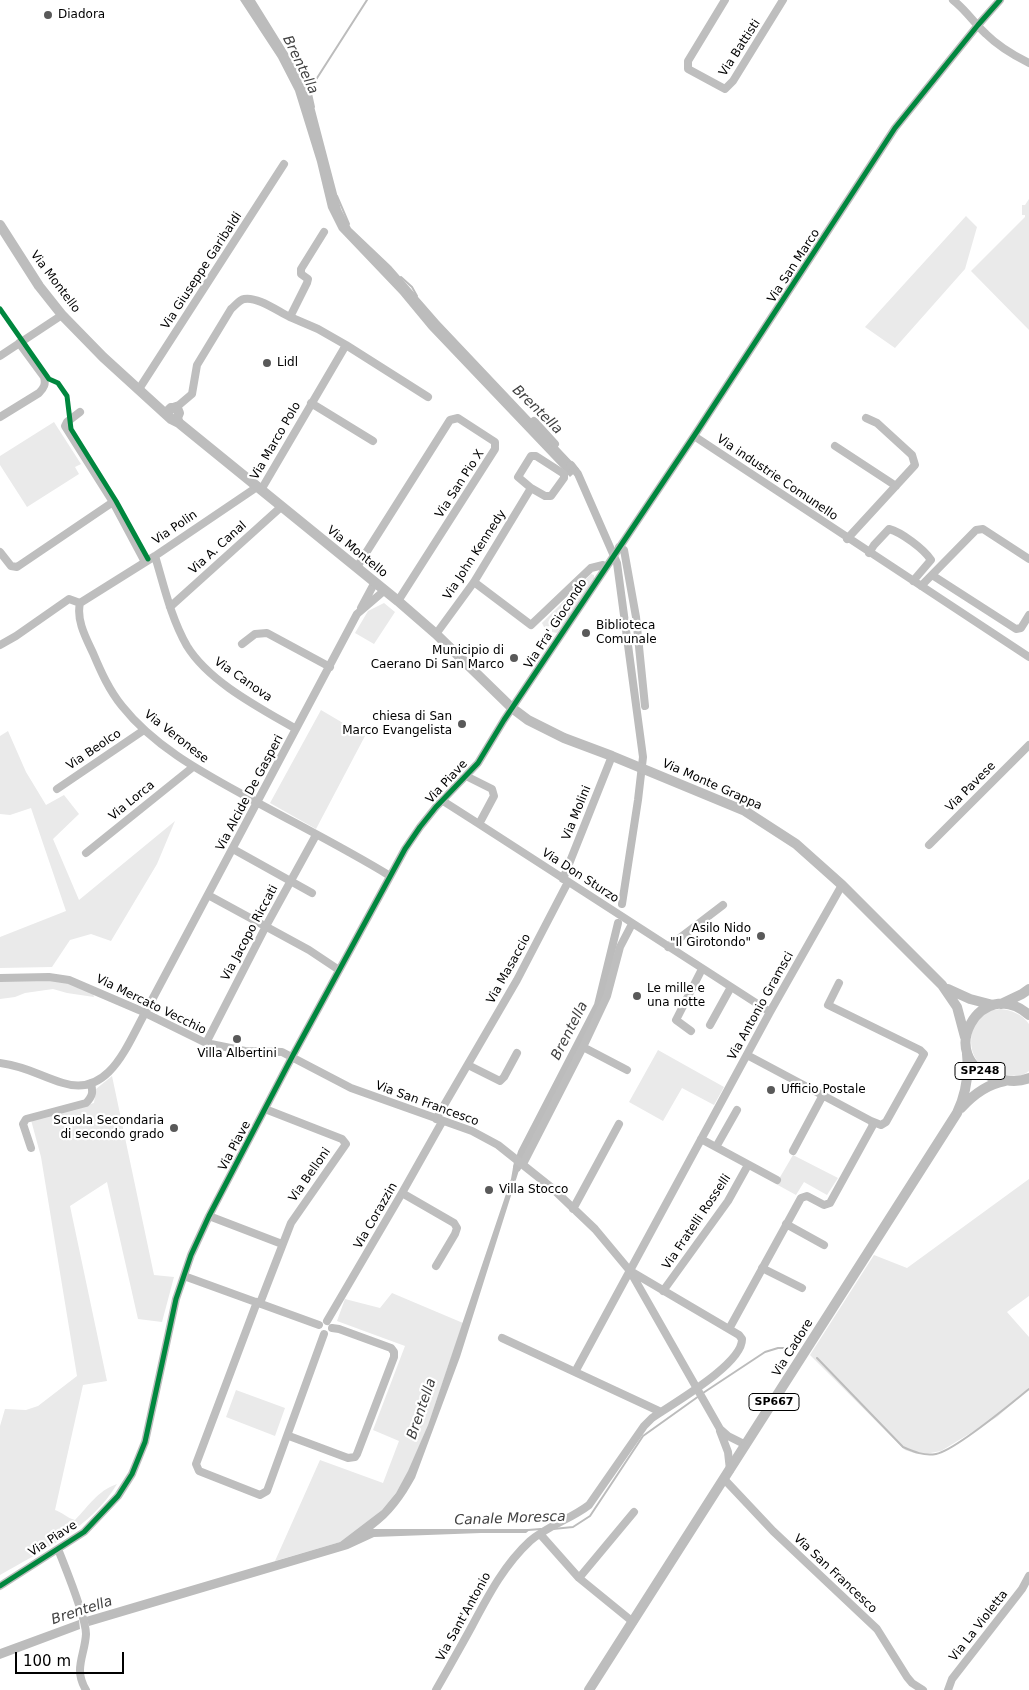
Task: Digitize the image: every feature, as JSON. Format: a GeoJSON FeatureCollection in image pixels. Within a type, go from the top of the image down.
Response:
{"type":"FeatureCollection","features":[{"type":"Feature","properties":{"kind":"main road","name":"Via Montello"},"geometry":{"type":"LineString","coordinates":[[0,225],[39,286],[62,316],[103,357],[139,389],[173,413],[259,488],[398,601],[436,634],[512,708]]}},
{"type":"Feature","properties":{"kind":"main road","name":"Via Monte Grappa"},"geometry":{"type":"LineString","coordinates":[[512,708],[528,720],[544,728],[726,803],[757,818],[796,844],[842,885],[942,985],[957,1007],[966,1037],[967,1054]]}},
{"type":"Feature","properties":{"kind":"main road","name":"Via Monte Grappa"},"geometry":{"type":"LineString","coordinates":[[942,985],[964,997],[1015,1006],[1029,1015]]}},
{"type":"Feature","properties":{"kind":"main road"},"geometry":{"type":"LineString","coordinates":[[998,1004],[1029,989]]}},
{"type":"Feature","properties":{"kind":"main road","name":"Via Monte Grappa"},"geometry":{"type":"LineString","coordinates":[[966,1037],[969,1025],[974,1017],[986,1007],[998,1004]]}},
{"type":"Feature","properties":{"kind":"main road","name":"SP248"},"geometry":{"type":"LineString","coordinates":[[967,1054],[972,1063],[981,1072],[1029,1086]]}},
{"type":"Feature","properties":{"kind":"main road","name":"Via Cadore"},"geometry":{"type":"LineString","coordinates":[[957,1113],[965,1091],[968,1067],[967,1054]]}},
{"type":"Feature","properties":{"kind":"main road","name":"SP248"},"geometry":{"type":"LineString","coordinates":[[1013,1081],[1029,1078]]}},
{"type":"Feature","properties":{"kind":"main road","name":"Via Cadore"},"geometry":{"type":"LineString","coordinates":[[589,1690],[957,1113],[983,1089],[995,1083],[1013,1081]]}},
{"type":"Feature","properties":{"kind":"street","name":"Via Battisti"},"geometry":{"type":"LineString","coordinates":[[725,0],[688,61],[688,68],[706,80],[725,89],[733,81],[783,0]]}},
{"type":"Feature","properties":{"kind":"street"},"geometry":{"type":"LineString","coordinates":[[953,0],[1003,49],[1029,63]]}},
{"type":"Feature","properties":{"kind":"street","name":"Via San Marco"},"geometry":{"type":"LineString","coordinates":[[617,550],[694,436],[895,128],[1000,0]]}},
{"type":"Feature","properties":{"kind":"street","name":"Via Giuseppe Garibaldi"},"geometry":{"type":"LineString","coordinates":[[139,389],[284,164]]}},
{"type":"Feature","properties":{"kind":"street"},"geometry":{"type":"LineString","coordinates":[[290,317],[308,279],[300,271],[324,232]]}},
{"type":"Feature","properties":{"kind":"street"},"geometry":{"type":"LineString","coordinates":[[173,413],[192,394],[197,366],[231,309],[244,299],[262,302],[318,329],[428,397]]}},
{"type":"Feature","properties":{"kind":"street"},"geometry":{"type":"LineString","coordinates":[[0,356],[62,316]]}},
{"type":"Feature","properties":{"kind":"street"},"geometry":{"type":"LineString","coordinates":[[0,417],[39,392],[45,384],[44,377],[19,342]]}},
{"type":"Feature","properties":{"kind":"street","name":"Via Marco Polo"},"geometry":{"type":"LineString","coordinates":[[259,488],[346,345]]}},
{"type":"Feature","properties":{"kind":"street","name":"Via Marco Polo"},"geometry":{"type":"LineString","coordinates":[[311,403],[374,441]]}},
{"type":"Feature","properties":{"kind":"street"},"geometry":{"type":"LineString","coordinates":[[80,412],[67,422],[65,426],[113,502],[145,562]]}},
{"type":"Feature","properties":{"kind":"street","name":"Via San Pio X"},"geometry":{"type":"LineString","coordinates":[[357,567],[450,420],[458,418],[496,442],[495,449],[398,601]]}},
{"type":"Feature","properties":{"kind":"street"},"geometry":{"type":"LineString","coordinates":[[847,539],[915,465],[912,455],[877,423],[866,418]]}},
{"type":"Feature","properties":{"kind":"street","name":"Via industrie Comunello"},"geometry":{"type":"LineString","coordinates":[[694,436],[847,539],[1029,657]]}},
{"type":"Feature","properties":{"kind":"street"},"geometry":{"type":"LineString","coordinates":[[835,446],[896,486]]}},
{"type":"Feature","properties":{"kind":"street"},"geometry":{"type":"LineString","coordinates":[[532,456],[536,456],[564,474],[564,478],[551,496],[545,496],[532,488],[518,477],[532,456]]}},
{"type":"Feature","properties":{"kind":"street","name":"Via Polin"},"geometry":{"type":"LineString","coordinates":[[0,645],[69,599],[80,603],[259,488]]}},
{"type":"Feature","properties":{"kind":"street","name":"Via John Kennedy"},"geometry":{"type":"LineString","coordinates":[[436,634],[474,582],[532,488]]}},
{"type":"Feature","properties":{"kind":"street"},"geometry":{"type":"LineString","coordinates":[[0,552],[11,566],[17,567],[113,502]]}},
{"type":"Feature","properties":{"kind":"street","name":"Via A. Canal"},"geometry":{"type":"LineString","coordinates":[[170,607],[282,507]]}},
{"type":"Feature","properties":{"kind":"street"},"geometry":{"type":"LineString","coordinates":[[869,553],[889,529],[896,531],[927,554],[931,560],[913,581]]}},
{"type":"Feature","properties":{"kind":"street"},"geometry":{"type":"LineString","coordinates":[[921,586],[976,530],[983,529],[1029,559]]}},
{"type":"Feature","properties":{"kind":"street"},"geometry":{"type":"LineString","coordinates":[[617,550],[624,550],[636,616],[645,706]]}},
{"type":"Feature","properties":{"kind":"street","name":"Via Fra' Giocondo"},"geometry":{"type":"LineString","coordinates":[[512,708],[617,550]]}},
{"type":"Feature","properties":{"kind":"street","name":"Via Canova"},"geometry":{"type":"LineString","coordinates":[[155,556],[170,607],[187,646],[196,658],[208,671],[236,692],[296,729]]}},
{"type":"Feature","properties":{"kind":"street"},"geometry":{"type":"LineString","coordinates":[[474,582],[531,625],[591,568],[607,565]]}},
{"type":"Feature","properties":{"kind":"street"},"geometry":{"type":"LineString","coordinates":[[932,575],[1016,629],[1021,628],[1029,615]]}},
{"type":"Feature","properties":{"kind":"street"},"geometry":{"type":"LineString","coordinates":[[357,614],[375,582]]}},
{"type":"Feature","properties":{"kind":"street","name":"Via Alcide De Gasperi"},"geometry":{"type":"LineString","coordinates":[[91,1083],[109,1074],[114,1068],[233,849],[357,614],[385,590]]}},
{"type":"Feature","properties":{"kind":"street","name":"Via Veronese"},"geometry":{"type":"LineString","coordinates":[[80,603],[78,612],[84,634],[112,693],[144,730],[192,767],[390,876]]}},
{"type":"Feature","properties":{"kind":"street"},"geometry":{"type":"LineString","coordinates":[[242,644],[255,634],[267,633],[330,666]]}},
{"type":"Feature","properties":{"kind":"street","name":"Via Piave"},"geometry":{"type":"LineString","coordinates":[[0,1586],[84,1532],[118,1496],[132,1474],[145,1442],[176,1299],[191,1255],[209,1216],[390,876],[420,827],[478,763],[512,708]]}},
{"type":"Feature","properties":{"kind":"street","name":"Via Beolco"},"geometry":{"type":"LineString","coordinates":[[56,789],[144,730]]}},
{"type":"Feature","properties":{"kind":"street","name":"Via Pavese"},"geometry":{"type":"LineString","coordinates":[[929,845],[1029,745]]}},
{"type":"Feature","properties":{"kind":"street","name":"Via Molini"},"geometry":{"type":"LineString","coordinates":[[565,880],[612,756]]}},
{"type":"Feature","properties":{"kind":"street","name":"Via Lorca"},"geometry":{"type":"LineString","coordinates":[[86,853],[192,767]]}},
{"type":"Feature","properties":{"kind":"street"},"geometry":{"type":"LineString","coordinates":[[466,776],[492,789],[494,792],[494,796],[480,824]]}},
{"type":"Feature","properties":{"kind":"street","name":"Via Don Sturzo"},"geometry":{"type":"LineString","coordinates":[[443,801],[770,1012]]}},
{"type":"Feature","properties":{"kind":"street","name":"Via Jacopo Riccati"},"geometry":{"type":"LineString","coordinates":[[206,1043],[266,926],[316,835]]}},
{"type":"Feature","properties":{"kind":"street"},"geometry":{"type":"LineString","coordinates":[[233,849],[312,893]]}},
{"type":"Feature","properties":{"kind":"street","name":"Via Masaccio"},"geometry":{"type":"LineString","coordinates":[[439,1120],[517,980],[565,880]]}},
{"type":"Feature","properties":{"kind":"street","name":"Via Antonio Gramsci"},"geometry":{"type":"LineString","coordinates":[[630,1271],[770,1012],[842,885]]}},
{"type":"Feature","properties":{"kind":"street"},"geometry":{"type":"LineString","coordinates":[[208,894],[309,950],[339,970]]}},
{"type":"Feature","properties":{"kind":"street"},"geometry":{"type":"LineString","coordinates":[[668,947],[723,904]]}},
{"type":"Feature","properties":{"kind":"street"},"geometry":{"type":"LineString","coordinates":[[523,1164],[607,996],[620,947],[632,924]]}},
{"type":"Feature","properties":{"kind":"street"},"geometry":{"type":"LineString","coordinates":[[691,1032],[678,1024],[676,1020],[702,969]]}},
{"type":"Feature","properties":{"kind":"street","name":"Via Mercato Vecchio"},"geometry":{"type":"LineString","coordinates":[[0,978],[50,977],[69,980],[145,1013],[206,1043],[244,1051],[282,1052],[292,1057]]}},
{"type":"Feature","properties":{"kind":"street"},"geometry":{"type":"LineString","coordinates":[[747,1055],[871,1121],[881,1125],[886,1122],[924,1054],[920,1050],[828,1005],[839,983]]}},
{"type":"Feature","properties":{"kind":"street"},"geometry":{"type":"LineString","coordinates":[[710,1025],[731,988]]}},
{"type":"Feature","properties":{"kind":"street"},"geometry":{"type":"LineString","coordinates":[[583,1047],[627,1070]]}},
{"type":"Feature","properties":{"kind":"street"},"geometry":{"type":"LineString","coordinates":[[468,1065],[500,1081],[517,1053]]}},
{"type":"Feature","properties":{"kind":"street","name":"Via San Francesco"},"geometry":{"type":"LineString","coordinates":[[292,1057],[351,1088],[472,1131],[498,1145],[552,1188],[595,1229],[630,1271],[720,1429],[744,1448]]}},
{"type":"Feature","properties":{"kind":"street"},"geometry":{"type":"LineString","coordinates":[[0,1063],[28,1069],[62,1083],[78,1086],[91,1083],[94,1091],[86,1103],[26,1119],[23,1124],[30,1148]]}},
{"type":"Feature","properties":{"kind":"street"},"geometry":{"type":"LineString","coordinates":[[793,1151],[823,1095]]}},
{"type":"Feature","properties":{"kind":"street","name":"Via Belloni"},"geometry":{"type":"LineString","coordinates":[[265,1109],[346,1142],[291,1222],[196,1464],[199,1471],[260,1495],[267,1492],[289,1436],[324,1334]]}},
{"type":"Feature","properties":{"kind":"street"},"geometry":{"type":"LineString","coordinates":[[716,1147],[737,1110]]}},
{"type":"Feature","properties":{"kind":"street","name":"Via Corazzin"},"geometry":{"type":"LineString","coordinates":[[330,1325],[402,1193],[439,1120]]}},
{"type":"Feature","properties":{"kind":"street"},"geometry":{"type":"LineString","coordinates":[[729,1329],[801,1198],[807,1196],[824,1205],[832,1201],[872,1128],[871,1121]]}},
{"type":"Feature","properties":{"kind":"street"},"geometry":{"type":"LineString","coordinates":[[573,1209],[619,1124]]}},
{"type":"Feature","properties":{"kind":"street"},"geometry":{"type":"LineString","coordinates":[[701,1139],[777,1180]]}},
{"type":"Feature","properties":{"kind":"street","name":"Via Fratelli Rosselli"},"geometry":{"type":"LineString","coordinates":[[663,1290],[728,1201],[748,1165]]}},
{"type":"Feature","properties":{"kind":"street"},"geometry":{"type":"LineString","coordinates":[[402,1193],[454,1223],[457,1228],[436,1266]]}},
{"type":"Feature","properties":{"kind":"street"},"geometry":{"type":"LineString","coordinates":[[209,1216],[282,1244]]}},
{"type":"Feature","properties":{"kind":"street"},"geometry":{"type":"LineString","coordinates":[[786,1224],[824,1245]]}},
{"type":"Feature","properties":{"kind":"street"},"geometry":{"type":"LineString","coordinates":[[762,1268],[802,1288]]}},
{"type":"Feature","properties":{"kind":"street"},"geometry":{"type":"LineString","coordinates":[[575,1372],[630,1271],[739,1335],[742,1339],[740,1346],[727,1364],[698,1389]]}},
{"type":"Feature","properties":{"kind":"street"},"geometry":{"type":"LineString","coordinates":[[184,1276],[319,1325],[322,1322],[391,1348],[394,1352],[394,1357],[355,1457],[348,1458],[289,1436]]}},
{"type":"Feature","properties":{"kind":"street"},"geometry":{"type":"LineString","coordinates":[[319,1325],[320,1332],[324,1334],[330,1333],[330,1325]]}},
{"type":"Feature","properties":{"kind":"street"},"geometry":{"type":"LineString","coordinates":[[502,1338],[661,1412]]}},
{"type":"Feature","properties":{"kind":"street","name":"Via Sant'Antonio"},"geometry":{"type":"LineString","coordinates":[[436,1690],[501,1575],[530,1542],[541,1533],[578,1514],[589,1505],[644,1426],[661,1412],[698,1389]]}},
{"type":"Feature","properties":{"kind":"street"},"geometry":{"type":"LineString","coordinates":[[720,1429],[727,1447],[727,1475]]}},
{"type":"Feature","properties":{"kind":"street"},"geometry":{"type":"LineString","coordinates":[[727,1447],[733,1452],[744,1448]]}},
{"type":"Feature","properties":{"kind":"street","name":"Via San Francesco"},"geometry":{"type":"LineString","coordinates":[[727,1475],[774,1531],[877,1629],[912,1683],[923,1690]]}},
{"type":"Feature","properties":{"kind":"street"},"geometry":{"type":"LineString","coordinates":[[579,1578],[634,1512]]}},
{"type":"Feature","properties":{"kind":"street"},"geometry":{"type":"LineString","coordinates":[[541,1533],[579,1578],[633,1622]]}},
{"type":"Feature","properties":{"kind":"street"},"geometry":{"type":"LineString","coordinates":[[58,1548],[83,1618],[86,1633],[79,1668],[82,1683],[86,1690]]}},
{"type":"Feature","properties":{"kind":"street","name":"Via La Violetta"},"geometry":{"type":"LineString","coordinates":[[948,1690],[952,1679],[1022,1588],[1029,1576]]}},
{"type":"Feature","properties":{"kind":"shaded area"},"geometry":{"type":"Polygon","coordinates":[[[240,0],[255,0],[309,87],[341,209],[351,228],[391,266],[439,321],[579,469],[570,477],[429,329],[400,294],[339,230],[328,208],[317,162],[295,91],[278,58],[240,0]]]}},
{"type":"Feature","properties":{"kind":"shaded area"},"geometry":{"type":"Polygon","coordinates":[[[1029,199],[1029,330],[971,271],[1025,217],[1025,215],[1022,215],[1022,205],[1025,205],[1029,199]]]}},
{"type":"Feature","properties":{"kind":"shaded area"},"geometry":{"type":"Polygon","coordinates":[[[966,216],[977,227],[965,269],[895,348],[865,327],[966,216]]]}},
{"type":"Feature","properties":{"kind":"shaded area"},"geometry":{"type":"Polygon","coordinates":[[[54,422],[81,464],[75,467],[79,474],[27,507],[0,465],[0,456],[54,422]]]}},
{"type":"Feature","properties":{"kind":"shaded area"},"geometry":{"type":"Polygon","coordinates":[[[591,574],[594,575],[594,579],[557,633],[552,632],[550,626],[544,627],[542,623],[591,574]]]}},
{"type":"Feature","properties":{"kind":"shaded area"},"geometry":{"type":"Polygon","coordinates":[[[384,603],[395,612],[374,644],[355,633],[368,611],[384,603]]]}},
{"type":"Feature","properties":{"kind":"shaded area"},"geometry":{"type":"Polygon","coordinates":[[[321,710],[365,736],[316,829],[270,803],[321,710]]]}},
{"type":"Feature","properties":{"kind":"shaded area"},"geometry":{"type":"Polygon","coordinates":[[[8,731],[26,772],[46,805],[64,795],[79,814],[53,839],[79,900],[175,821],[157,864],[111,941],[91,934],[70,940],[52,967],[0,968],[0,937],[66,911],[31,808],[10,815],[0,814],[0,736],[8,731]]]}},
{"type":"Feature","properties":{"kind":"shaded area"},"geometry":{"type":"Polygon","coordinates":[[[0,981],[65,981],[93,993],[94,997],[53,989],[0,999],[0,981]]]}},
{"type":"Feature","properties":{"kind":"shaded area"},"geometry":{"type":"Polygon","coordinates":[[[1000,1009],[1016,1013],[1029,1024],[1029,1071],[1018,1076],[991,1071],[984,1067],[974,1056],[972,1049],[972,1034],[977,1021],[988,1011],[1000,1009]]]}},
{"type":"Feature","properties":{"kind":"shaded area"},"geometry":{"type":"Polygon","coordinates":[[[658,1050],[724,1087],[714,1105],[682,1088],[663,1121],[629,1102],[658,1050]]]}},
{"type":"Feature","properties":{"kind":"shaded area"},"geometry":{"type":"Polygon","coordinates":[[[112,1076],[154,1275],[174,1277],[162,1322],[138,1319],[107,1182],[70,1206],[107,1381],[83,1385],[55,1510],[75,1520],[94,1499],[117,1484],[94,1513],[65,1537],[0,1575],[0,1426],[5,1409],[26,1410],[38,1406],[77,1376],[41,1157],[31,1120],[94,1103],[96,1089],[112,1076]]]}},
{"type":"Feature","properties":{"kind":"shaded area"},"geometry":{"type":"Polygon","coordinates":[[[793,1155],[838,1178],[827,1195],[804,1182],[796,1195],[776,1184],[793,1155]]]}},
{"type":"Feature","properties":{"kind":"shaded area"},"geometry":{"type":"Polygon","coordinates":[[[514,1162],[520,1167],[460,1357],[415,1478],[397,1506],[373,1529],[531,1529],[526,1533],[374,1537],[348,1549],[89,1626],[86,1617],[340,1542],[382,1510],[396,1493],[408,1471],[428,1425],[511,1179],[514,1162]]]}},
{"type":"Feature","properties":{"kind":"shaded area"},"geometry":{"type":"Polygon","coordinates":[[[1029,1179],[1029,1296],[1007,1312],[1029,1337],[1029,1389],[997,1417],[941,1451],[925,1454],[905,1450],[810,1355],[874,1255],[907,1268],[1029,1179]]]}},
{"type":"Feature","properties":{"kind":"shaded area"},"geometry":{"type":"Polygon","coordinates":[[[392,1293],[463,1323],[428,1425],[409,1471],[396,1493],[382,1510],[340,1542],[275,1561],[320,1460],[383,1483],[399,1441],[373,1430],[405,1346],[337,1321],[345,1299],[380,1308],[392,1293]]]}},
{"type":"Feature","properties":{"kind":"shaded area"},"geometry":{"type":"Polygon","coordinates":[[[236,1390],[285,1408],[275,1436],[226,1417],[236,1390]]]}},
{"type":"Feature","properties":{"kind":"shaded area"},"geometry":{"type":"Polygon","coordinates":[[[79,1620],[80,1629],[0,1659],[0,1649],[79,1620]]]}},
{"type":"Feature","properties":{"kind":"waterway"},"geometry":{"type":"LineString","coordinates":[[314,107],[310,89],[367,0]]}},
{"type":"Feature","properties":{"kind":"waterway"},"geometry":{"type":"LineString","coordinates":[[337,196],[349,224]]}},
{"type":"Feature","properties":{"kind":"waterway"},"geometry":{"type":"LineString","coordinates":[[401,277],[412,287],[417,296]]}},
{"type":"Feature","properties":{"kind":"waterway","name":"Brentella"},"geometry":{"type":"LineString","coordinates":[[534,421],[555,444]]}},
{"type":"Feature","properties":{"kind":"waterway","name":"Brentella"},"geometry":{"type":"LineString","coordinates":[[571,465],[578,474],[617,563],[643,757],[622,904]]}},
{"type":"Feature","properties":{"kind":"waterway","name":"Brentella"},"geometry":{"type":"LineString","coordinates":[[517,1168],[522,1152],[598,1005],[618,923]]}},
{"type":"Feature","properties":{"kind":"waterway","name":"Canale Moresca"},"geometry":{"type":"LineString","coordinates":[[703,1393],[765,1352],[778,1348],[795,1348]]}},
{"type":"Feature","properties":{"kind":"waterway","name":"Canale Moresca"},"geometry":{"type":"LineString","coordinates":[[817,1358],[903,1447],[923,1454],[936,1454],[956,1445],[1029,1389]]}},
{"type":"Feature","properties":{"kind":"waterway","name":"Canale Moresca"},"geometry":{"type":"LineString","coordinates":[[553,1529],[573,1527],[590,1516],[643,1436],[699,1396]]}},
{"type":"Feature","properties":{"kind":"waterway","name":"Canale Moresca"},"geometry":{"type":"LineString","coordinates":[[528,1530],[541,1529]]}},
{"type":"Feature","properties":{"kind":"cycle path"},"geometry":{"type":"LineString","coordinates":[[0,1586],[84,1532],[118,1496],[132,1474],[145,1442],[176,1299],[191,1255],[209,1216],[292,1057],[405,849],[436,807],[478,763],[504,720],[694,436],[895,128],[1000,0]]}},
{"type":"Feature","properties":{"kind":"cycle path"},"geometry":{"type":"LineString","coordinates":[[0,309],[49,379],[58,383],[67,396],[71,429],[116,501],[148,559]]}},
{"type":"Feature","properties":{"kind":"place","name":"Diadora"},"geometry":{"type":"Point","coordinates":[48,15]}},
{"type":"Feature","properties":{"kind":"place","name":"Lidl"},"geometry":{"type":"Point","coordinates":[267,363]}},
{"type":"Feature","properties":{"kind":"place","name":"Biblioteca Comunale"},"geometry":{"type":"Point","coordinates":[586,633]}},
{"type":"Feature","properties":{"kind":"place","name":"Municipio di Caerano Di San Marco"},"geometry":{"type":"Point","coordinates":[514,658]}},
{"type":"Feature","properties":{"kind":"place","name":"chiesa di San Marco Evangelista"},"geometry":{"type":"Point","coordinates":[462,724]}},
{"type":"Feature","properties":{"kind":"place","name":"Asilo Nido \"Il Girotondo\""},"geometry":{"type":"Point","coordinates":[761,936]}},
{"type":"Feature","properties":{"kind":"place","name":"Le mille e una notte"},"geometry":{"type":"Point","coordinates":[637,996]}},
{"type":"Feature","properties":{"kind":"place","name":"Villa Albertini"},"geometry":{"type":"Point","coordinates":[237,1039]}},
{"type":"Feature","properties":{"kind":"place","name":"Ufficio Postale"},"geometry":{"type":"Point","coordinates":[771,1090]}},
{"type":"Feature","properties":{"kind":"place","name":"Scuola Secondaria di secondo grado"},"geometry":{"type":"Point","coordinates":[174,1128]}},
{"type":"Feature","properties":{"kind":"place","name":"Villa Stocco"},"geometry":{"type":"Point","coordinates":[489,1190]}}]}
